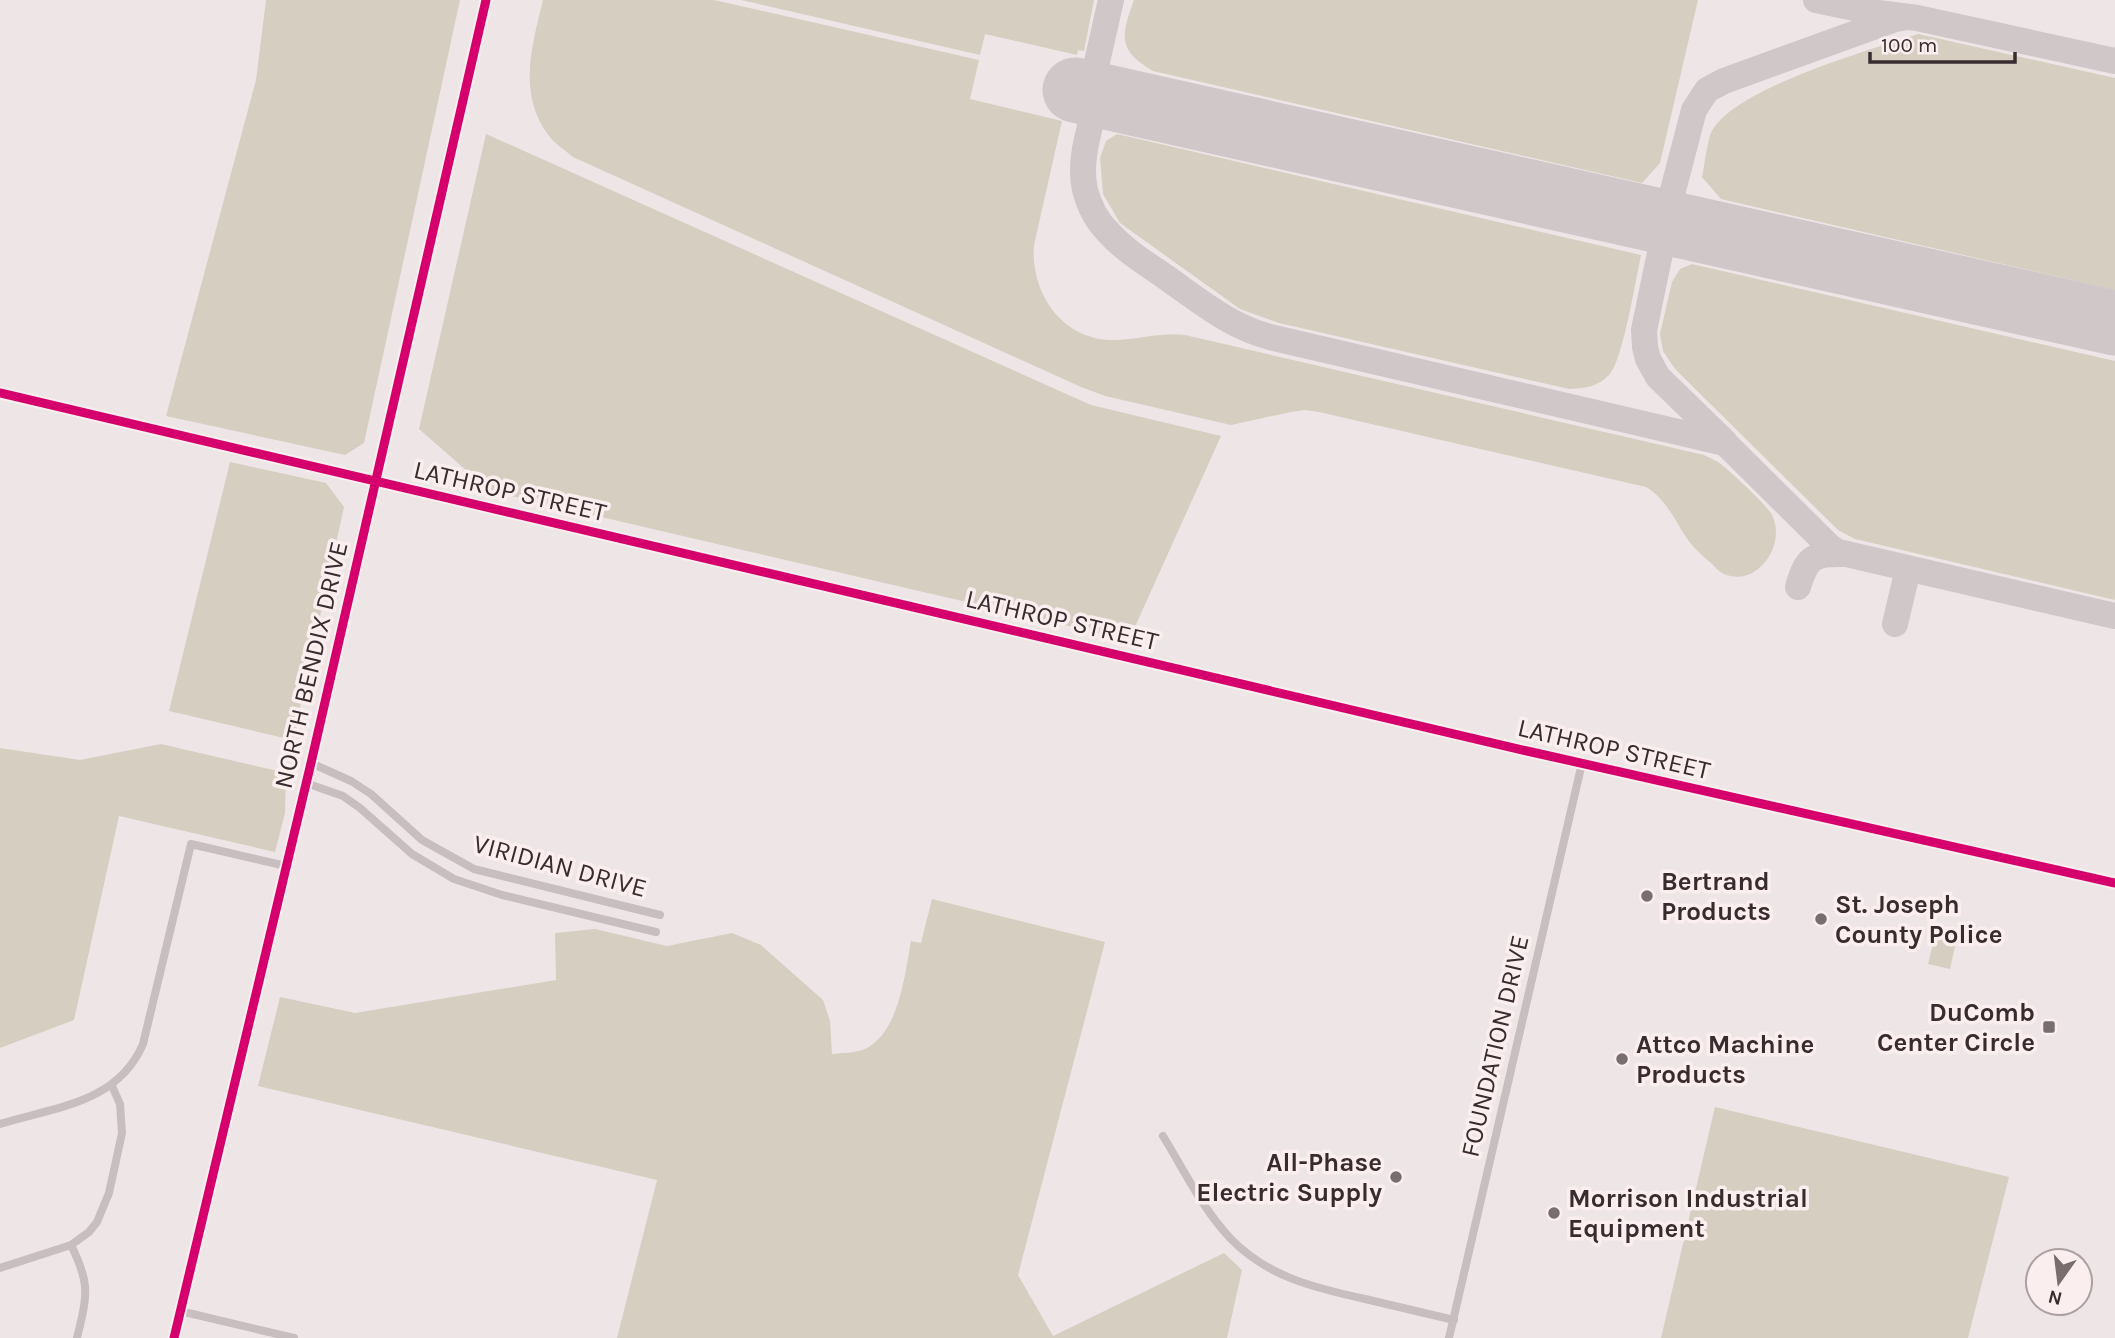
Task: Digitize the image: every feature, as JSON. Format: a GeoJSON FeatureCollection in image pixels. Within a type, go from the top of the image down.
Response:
{"type":"FeatureCollection","features":[{"type":"Feature","properties":{"kind":"street","name":"NORTH BENDIX DRIVE"},"geometry":{"type":"LineString","coordinates":[[174,1338],[311,762],[486,0]]}},
{"type":"Feature","properties":{"kind":"street","name":"LATHROP STREET"},"geometry":{"type":"LineString","coordinates":[[0,393],[1582,763],[2115,883]]}},
{"type":"Feature","properties":{"kind":"street","name":"VIRIDIAN DRIVE"},"geometry":{"type":"LineString","coordinates":[[311,762],[371,794],[422,840],[474,869],[660,915]]}},
{"type":"Feature","properties":{"kind":"street","name":"FOUNDATION DRIVE"},"geometry":{"type":"LineString","coordinates":[[1450,1338],[1582,763]]}},
{"type":"Feature","properties":{"kind":"street","name":"VIRIDIAN DRIVE"},"geometry":{"type":"LineString","coordinates":[[306,783],[343,796],[360,807],[412,854],[454,879],[502,895],[656,932]]}},
{"type":"Feature","properties":{"kind":"street"},"geometry":{"type":"LineString","coordinates":[[0,1124],[90,1097],[112,1086],[130,1068],[143,1044],[191,844],[286,866]]}},
{"type":"Feature","properties":{"kind":"street"},"geometry":{"type":"LineString","coordinates":[[0,1268],[71,1245],[89,1232],[97,1222],[109,1193],[123,1122],[120,1104],[112,1086]]}},
{"type":"Feature","properties":{"kind":"street"},"geometry":{"type":"LineString","coordinates":[[1163,1136],[1216,1220],[1232,1240],[1264,1266],[1303,1284],[1454,1320]]}},
{"type":"Feature","properties":{"kind":"street"},"geometry":{"type":"LineString","coordinates":[[71,1245],[86,1282],[86,1300],[77,1338]]}},
{"type":"Feature","properties":{"kind":"street"},"geometry":{"type":"LineString","coordinates":[[180,1311],[294,1338]]}},
{"type":"Feature","properties":{"kind":"shaded area"},"geometry":{"type":"Polygon","coordinates":[[[266,0],[460,0],[364,443],[345,455],[166,416],[256,80],[266,0]]]}},
{"type":"Feature","properties":{"kind":"shaded area"},"geometry":{"type":"Polygon","coordinates":[[[543,0],[714,0],[979,60],[970,99],[1062,121],[1034,245],[1034,263],[1044,296],[1053,311],[1079,332],[1114,340],[1185,335],[1704,455],[1728,470],[1769,510],[1776,527],[1772,551],[1758,569],[1748,575],[1736,577],[1719,571],[1695,548],[1664,503],[1646,487],[1319,412],[1304,410],[1231,425],[1105,396],[1081,387],[573,157],[549,136],[533,104],[530,69],[543,0]]]}},
{"type":"Feature","properties":{"kind":"shaded area"},"geometry":{"type":"Polygon","coordinates":[[[741,0],[1094,0],[1084,51],[1078,50],[1077,55],[985,34],[980,55],[741,0]]]}},
{"type":"Feature","properties":{"kind":"shaded area"},"geometry":{"type":"Polygon","coordinates":[[[1134,0],[1698,0],[1660,163],[1642,183],[1153,71],[1133,56],[1125,41],[1126,23],[1134,0]]]}},
{"type":"Feature","properties":{"kind":"shaded area"},"geometry":{"type":"Polygon","coordinates":[[[1918,34],[2115,78],[2115,290],[1721,199],[1702,177],[1713,129],[1727,114],[1749,99],[1807,72],[1918,34]]]}},
{"type":"Feature","properties":{"kind":"shaded area"},"geometry":{"type":"Polygon","coordinates":[[[486,134],[1091,405],[1221,436],[1129,640],[490,491],[419,429],[486,134]]]}},
{"type":"Feature","properties":{"kind":"shaded area"},"geometry":{"type":"Polygon","coordinates":[[[1117,134],[1641,255],[1624,337],[1614,367],[1601,382],[1569,389],[1279,323],[1240,309],[1120,223],[1103,194],[1100,158],[1106,141],[1117,134]]]}},
{"type":"Feature","properties":{"kind":"shaded area"},"geometry":{"type":"Polygon","coordinates":[[[1692,264],[2115,361],[2115,600],[1855,539],[1838,530],[1675,369],[1663,351],[1660,334],[1672,282],[1680,269],[1692,264]]]}},
{"type":"Feature","properties":{"kind":"shaded area"},"geometry":{"type":"Polygon","coordinates":[[[230,462],[326,483],[344,507],[293,740],[169,711],[230,462]]]}},
{"type":"Feature","properties":{"kind":"shaded area"},"geometry":{"type":"Polygon","coordinates":[[[161,744],[286,773],[285,813],[275,852],[119,816],[74,1020],[0,1048],[0,748],[80,760],[161,744]]]}},
{"type":"Feature","properties":{"kind":"shaded area"},"geometry":{"type":"Polygon","coordinates":[[[932,899],[1105,942],[1018,1275],[1053,1336],[1224,1253],[1242,1270],[1227,1338],[617,1338],[657,1180],[258,1086],[280,997],[355,1013],[556,980],[555,933],[595,929],[667,946],[732,933],[761,945],[823,1000],[830,1021],[832,1054],[865,1049],[886,1030],[893,1016],[903,985],[911,941],[921,943],[932,899]]]}},
{"type":"Feature","properties":{"kind":"shaded area"},"geometry":{"type":"Polygon","coordinates":[[[1937,928],[1958,933],[1950,969],[1928,964],[1937,928]]]}},
{"type":"Feature","properties":{"kind":"shaded area"},"geometry":{"type":"Polygon","coordinates":[[[1715,1107],[2009,1177],[1968,1338],[1661,1338],[1715,1107]]]}},
{"type":"Feature","properties":{"kind":"taxiway"},"geometry":{"type":"LineString","coordinates":[[1090,93],[1111,0]]}},
{"type":"Feature","properties":{"kind":"taxiway"},"geometry":{"type":"LineString","coordinates":[[1816,0],[1917,18],[2115,61]]}},
{"type":"Feature","properties":{"kind":"taxiway"},"geometry":{"type":"LineString","coordinates":[[1705,230],[1680,213],[1671,198],[1694,110],[1707,90],[1724,81],[1895,19],[1909,17]]}},
{"type":"Feature","properties":{"kind":"taxiway"},"geometry":{"type":"LineString","coordinates":[[1098,95],[1083,166],[1085,190],[1097,218],[1128,251],[1205,305],[1244,328],[1274,338],[1725,443],[1838,552],[2115,616]]}},
{"type":"Feature","properties":{"kind":"taxiway"},"geometry":{"type":"LineString","coordinates":[[1705,230],[1667,241],[1660,253],[1644,330],[1645,347],[1658,377],[1724,441]]}},
{"type":"Feature","properties":{"kind":"taxiway"},"geometry":{"type":"LineString","coordinates":[[1798,587],[1813,558],[1826,554],[1846,554]]}},
{"type":"Feature","properties":{"kind":"taxiway"},"geometry":{"type":"LineString","coordinates":[[1895,624],[1908,569]]}},
{"type":"Feature","properties":{"kind":"runway"},"geometry":{"type":"LineString","coordinates":[[1075,90],[2115,323]]}},
{"type":"Feature","properties":{"kind":"cycle path"},"geometry":{"type":"LineString","coordinates":[[174,1338],[311,763],[486,0]]}},
{"type":"Feature","properties":{"kind":"cycle path"},"geometry":{"type":"LineString","coordinates":[[0,393],[1527,751],[2115,883]]}},
{"type":"Feature","properties":{"kind":"place","name":"Bertrand Products"},"geometry":{"type":"Point","coordinates":[1647,896]}},
{"type":"Feature","properties":{"kind":"place","name":"St. Joseph County Police"},"geometry":{"type":"Point","coordinates":[1821,919]}},
{"type":"Feature","properties":{"kind":"place","name":"DuComb Center Circle"},"geometry":{"type":"Point","coordinates":[2049,1027]}},
{"type":"Feature","properties":{"kind":"place","name":"Attco Machine Products"},"geometry":{"type":"Point","coordinates":[1622,1059]}},
{"type":"Feature","properties":{"kind":"place","name":"All-Phase Electric Supply"},"geometry":{"type":"Point","coordinates":[1396,1177]}},
{"type":"Feature","properties":{"kind":"place","name":"Morrison Industrial Equipment"},"geometry":{"type":"Point","coordinates":[1554,1213]}}]}
